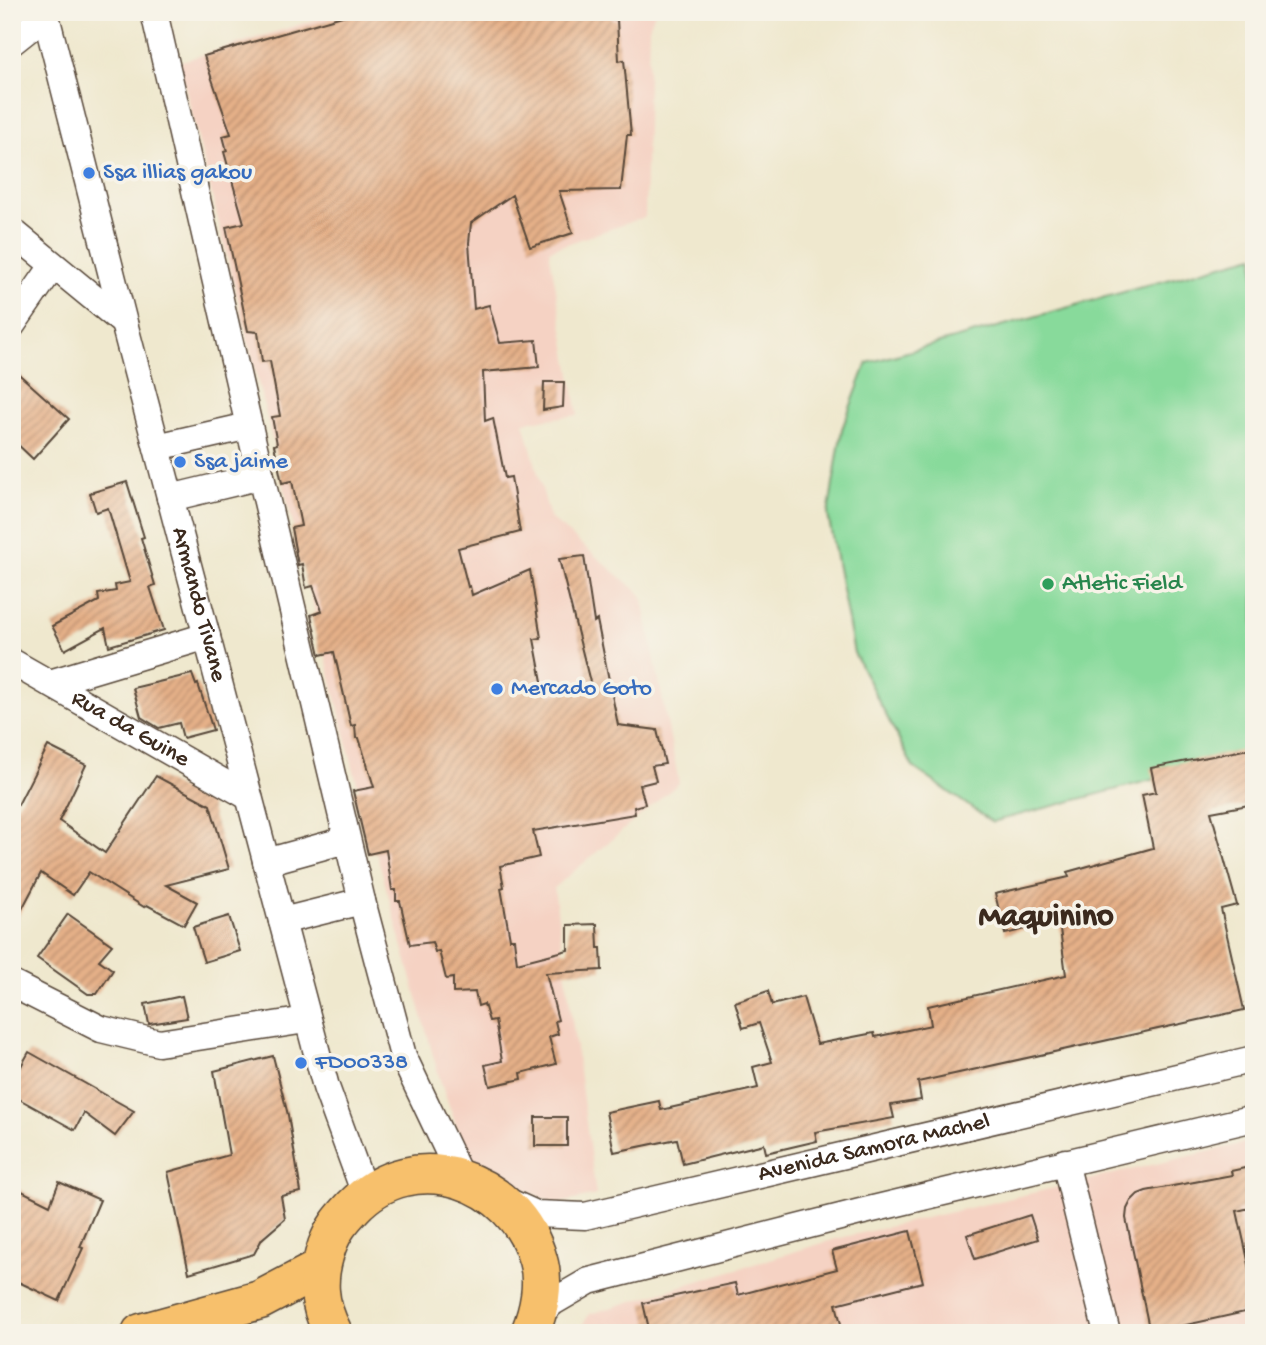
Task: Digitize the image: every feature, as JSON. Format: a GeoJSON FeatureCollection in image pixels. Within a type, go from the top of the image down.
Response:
{"type":"FeatureCollection","features":[{"type":"Feature","properties":{"kind":"highway"},"geometry":{"type":"LineString","coordinates":[[333,1333],[322,1312],[319,1269],[334,1227],[365,1194],[398,1178],[430,1173],[461,1178],[497,1196],[523,1225],[538,1261],[541,1288],[533,1324]]}},
{"type":"Feature","properties":{"kind":"highway"},"geometry":{"type":"LineString","coordinates":[[141,1333],[260,1300],[319,1269]]}},
{"type":"Feature","properties":{"kind":"street"},"geometry":{"type":"LineString","coordinates":[[153,12],[362,901],[403,1056],[461,1178]]}},
{"type":"Feature","properties":{"kind":"street"},"geometry":{"type":"LineString","coordinates":[[12,42],[45,14]]}},
{"type":"Feature","properties":{"kind":"street","name":"Armando Tivane"},"geometry":{"type":"LineString","coordinates":[[45,14],[306,1020],[326,1087],[365,1194]]}},
{"type":"Feature","properties":{"kind":"street"},"geometry":{"type":"LineString","coordinates":[[12,231],[124,323]]}},
{"type":"Feature","properties":{"kind":"street"},"geometry":{"type":"LineString","coordinates":[[12,326],[53,266]]}},
{"type":"Feature","properties":{"kind":"street"},"geometry":{"type":"LineString","coordinates":[[157,447],[249,426]]}},
{"type":"Feature","properties":{"kind":"street"},"geometry":{"type":"LineString","coordinates":[[170,498],[261,476]]}},
{"type":"Feature","properties":{"kind":"street"},"geometry":{"type":"LineString","coordinates":[[50,683],[207,636]]}},
{"type":"Feature","properties":{"kind":"street","name":"Rua da Guine"},"geometry":{"type":"LineString","coordinates":[[12,662],[249,797]]}},
{"type":"Feature","properties":{"kind":"street"},"geometry":{"type":"LineString","coordinates":[[266,862],[346,840]]}},
{"type":"Feature","properties":{"kind":"street"},"geometry":{"type":"LineString","coordinates":[[282,921],[362,901]]}},
{"type":"Feature","properties":{"kind":"street"},"geometry":{"type":"LineString","coordinates":[[12,984],[101,1029],[159,1043],[306,1020]]}},
{"type":"Feature","properties":{"kind":"street","name":"Avenida Samora Machel"},"geometry":{"type":"LineString","coordinates":[[497,1196],[536,1214],[585,1216],[1254,1059]]}},
{"type":"Feature","properties":{"kind":"street"},"geometry":{"type":"LineString","coordinates":[[533,1324],[552,1302],[589,1281],[1065,1162],[1254,1118]]}},
{"type":"Feature","properties":{"kind":"street"},"geometry":{"type":"LineString","coordinates":[[1065,1162],[1107,1333]]}},
{"type":"Feature","properties":{"kind":"shaded area","name":"Mercado Goto"},"geometry":{"type":"Polygon","coordinates":[[[340,12],[655,12],[649,28],[645,217],[549,250],[578,415],[524,422],[550,518],[642,595],[679,783],[554,888],[596,1195],[556,1204],[471,1167],[440,1080],[357,783],[179,62],[340,12]]]}},
{"type":"Feature","properties":{"kind":"shaded area"},"geometry":{"type":"Polygon","coordinates":[[[1254,1141],[1254,1333],[576,1333],[590,1314],[836,1239],[1254,1141]]]}},
{"type":"Feature","properties":{"kind":"green space","name":"Atletic Field"},"geometry":{"type":"Polygon","coordinates":[[[1254,256],[1254,753],[992,822],[913,767],[854,653],[828,515],[842,429],[867,363],[1254,256]]]}},
{"type":"Feature","properties":{"kind":"building","name":"Mercado Goto"},"geometry":{"type":"Polygon","coordinates":[[[356,12],[611,12],[612,20],[617,19],[619,61],[624,60],[631,135],[627,135],[621,190],[559,191],[573,233],[530,247],[512,195],[471,223],[469,243],[474,309],[489,305],[500,343],[536,340],[539,367],[483,372],[485,421],[493,418],[505,478],[511,477],[520,532],[458,548],[472,595],[530,570],[541,638],[534,639],[544,692],[550,691],[551,695],[591,686],[559,559],[584,556],[594,622],[597,620],[618,725],[657,730],[665,764],[652,766],[656,781],[640,785],[645,804],[634,807],[635,814],[533,831],[539,857],[500,866],[504,887],[501,888],[517,963],[568,950],[568,925],[597,924],[602,970],[546,973],[558,1020],[555,1021],[558,1034],[549,1037],[556,1064],[521,1073],[522,1079],[490,1086],[485,1065],[502,1061],[495,1020],[489,1021],[484,1004],[478,1006],[475,992],[453,993],[453,978],[446,979],[439,951],[435,952],[432,942],[410,945],[400,901],[396,901],[396,890],[392,890],[386,850],[368,854],[353,791],[374,787],[359,738],[356,738],[355,725],[351,726],[334,652],[320,655],[311,615],[322,611],[313,586],[306,588],[302,564],[298,565],[291,528],[301,526],[292,481],[282,483],[274,445],[277,444],[272,417],[280,416],[270,361],[262,362],[258,332],[248,331],[226,227],[244,223],[224,152],[227,151],[223,136],[231,134],[204,56],[356,12]]]}},
{"type":"Feature","properties":{"kind":"building"},"geometry":{"type":"Polygon","coordinates":[[[12,368],[69,419],[33,459],[12,439],[12,368]]]}},
{"type":"Feature","properties":{"kind":"building"},"geometry":{"type":"Polygon","coordinates":[[[544,382],[564,382],[563,407],[543,410],[544,382]]]}},
{"type":"Feature","properties":{"kind":"building"},"geometry":{"type":"Polygon","coordinates":[[[127,482],[155,585],[150,587],[164,630],[109,646],[105,628],[65,650],[52,626],[99,601],[98,594],[116,591],[115,585],[130,582],[108,508],[96,512],[90,493],[127,482]]]}},
{"type":"Feature","properties":{"kind":"building"},"geometry":{"type":"Polygon","coordinates":[[[192,674],[196,685],[198,684],[213,730],[183,738],[179,723],[159,728],[141,717],[133,688],[192,674]]]}},
{"type":"Feature","properties":{"kind":"building"},"geometry":{"type":"Polygon","coordinates":[[[48,746],[86,765],[59,821],[105,853],[156,776],[210,805],[229,869],[166,885],[197,902],[184,925],[147,905],[144,907],[89,872],[73,895],[41,873],[12,928],[12,802],[18,805],[48,746]]]}},
{"type":"Feature","properties":{"kind":"building"},"geometry":{"type":"Polygon","coordinates":[[[1254,748],[1254,804],[1211,812],[1237,905],[1221,909],[1244,1010],[918,1082],[921,1100],[891,1105],[894,1118],[815,1132],[817,1141],[766,1153],[764,1144],[683,1164],[677,1139],[614,1152],[606,1112],[659,1101],[661,1110],[758,1088],[753,1067],[772,1062],[759,1023],[743,1028],[735,1002],[768,991],[772,1005],[803,997],[817,1044],[874,1033],[875,1037],[931,1025],[928,1006],[1066,975],[1059,921],[1005,934],[995,894],[1069,877],[1067,872],[1153,848],[1142,795],[1156,792],[1151,768],[1254,748]]]}},
{"type":"Feature","properties":{"kind":"building"},"geometry":{"type":"Polygon","coordinates":[[[68,914],[112,945],[99,960],[113,970],[97,994],[88,994],[37,958],[68,914]]]}},
{"type":"Feature","properties":{"kind":"building"},"geometry":{"type":"Polygon","coordinates":[[[229,916],[240,951],[204,962],[193,927],[229,916]]]}},
{"type":"Feature","properties":{"kind":"building"},"geometry":{"type":"Polygon","coordinates":[[[182,996],[187,1018],[149,1024],[145,1004],[182,996]]]}},
{"type":"Feature","properties":{"kind":"building"},"geometry":{"type":"Polygon","coordinates":[[[29,1052],[134,1111],[115,1136],[84,1113],[75,1130],[12,1095],[12,1082],[29,1052]]]}},
{"type":"Feature","properties":{"kind":"building"},"geometry":{"type":"Polygon","coordinates":[[[273,1056],[288,1115],[301,1192],[281,1196],[285,1219],[262,1239],[254,1254],[189,1273],[168,1172],[229,1155],[214,1071],[273,1056]]]}},
{"type":"Feature","properties":{"kind":"building"},"geometry":{"type":"Polygon","coordinates":[[[535,1117],[567,1117],[567,1146],[535,1146],[535,1117]]]}},
{"type":"Feature","properties":{"kind":"building"},"geometry":{"type":"Polygon","coordinates":[[[1254,1166],[1254,1207],[1237,1211],[1254,1287],[1254,1310],[1150,1333],[1126,1218],[1131,1201],[1146,1191],[1232,1175],[1231,1171],[1254,1166]]]}},
{"type":"Feature","properties":{"kind":"building"},"geometry":{"type":"Polygon","coordinates":[[[59,1182],[100,1200],[80,1247],[83,1248],[59,1301],[12,1279],[12,1186],[50,1205],[59,1182]]]}},
{"type":"Feature","properties":{"kind":"building"},"geometry":{"type":"Polygon","coordinates":[[[1030,1215],[1038,1239],[975,1259],[967,1235],[1030,1215]]]}},
{"type":"Feature","properties":{"kind":"building"},"geometry":{"type":"Polygon","coordinates":[[[910,1231],[923,1282],[836,1304],[842,1328],[823,1333],[650,1333],[643,1303],[735,1283],[738,1295],[837,1269],[832,1251],[910,1231]]]}},
{"type":"Feature","properties":{"kind":"place","name":"Ssa illias gakou"},"geometry":{"type":"Point","coordinates":[89,173]}},
{"type":"Feature","properties":{"kind":"place","name":"Ssa jaime"},"geometry":{"type":"Point","coordinates":[180,462]}},
{"type":"Feature","properties":{"kind":"place","name":"Atletic Field"},"geometry":{"type":"Point","coordinates":[1048,584]}},
{"type":"Feature","properties":{"kind":"place","name":"Mercado Goto"},"geometry":{"type":"Point","coordinates":[497,689]}},
{"type":"Feature","properties":{"kind":"place","name":"FD00338"},"geometry":{"type":"Point","coordinates":[301,1063]}},
{"type":"Feature","properties":{"kind":"district","name":"Maquinino"},"geometry":{"type":"Point","coordinates":[1046,918]}}]}
